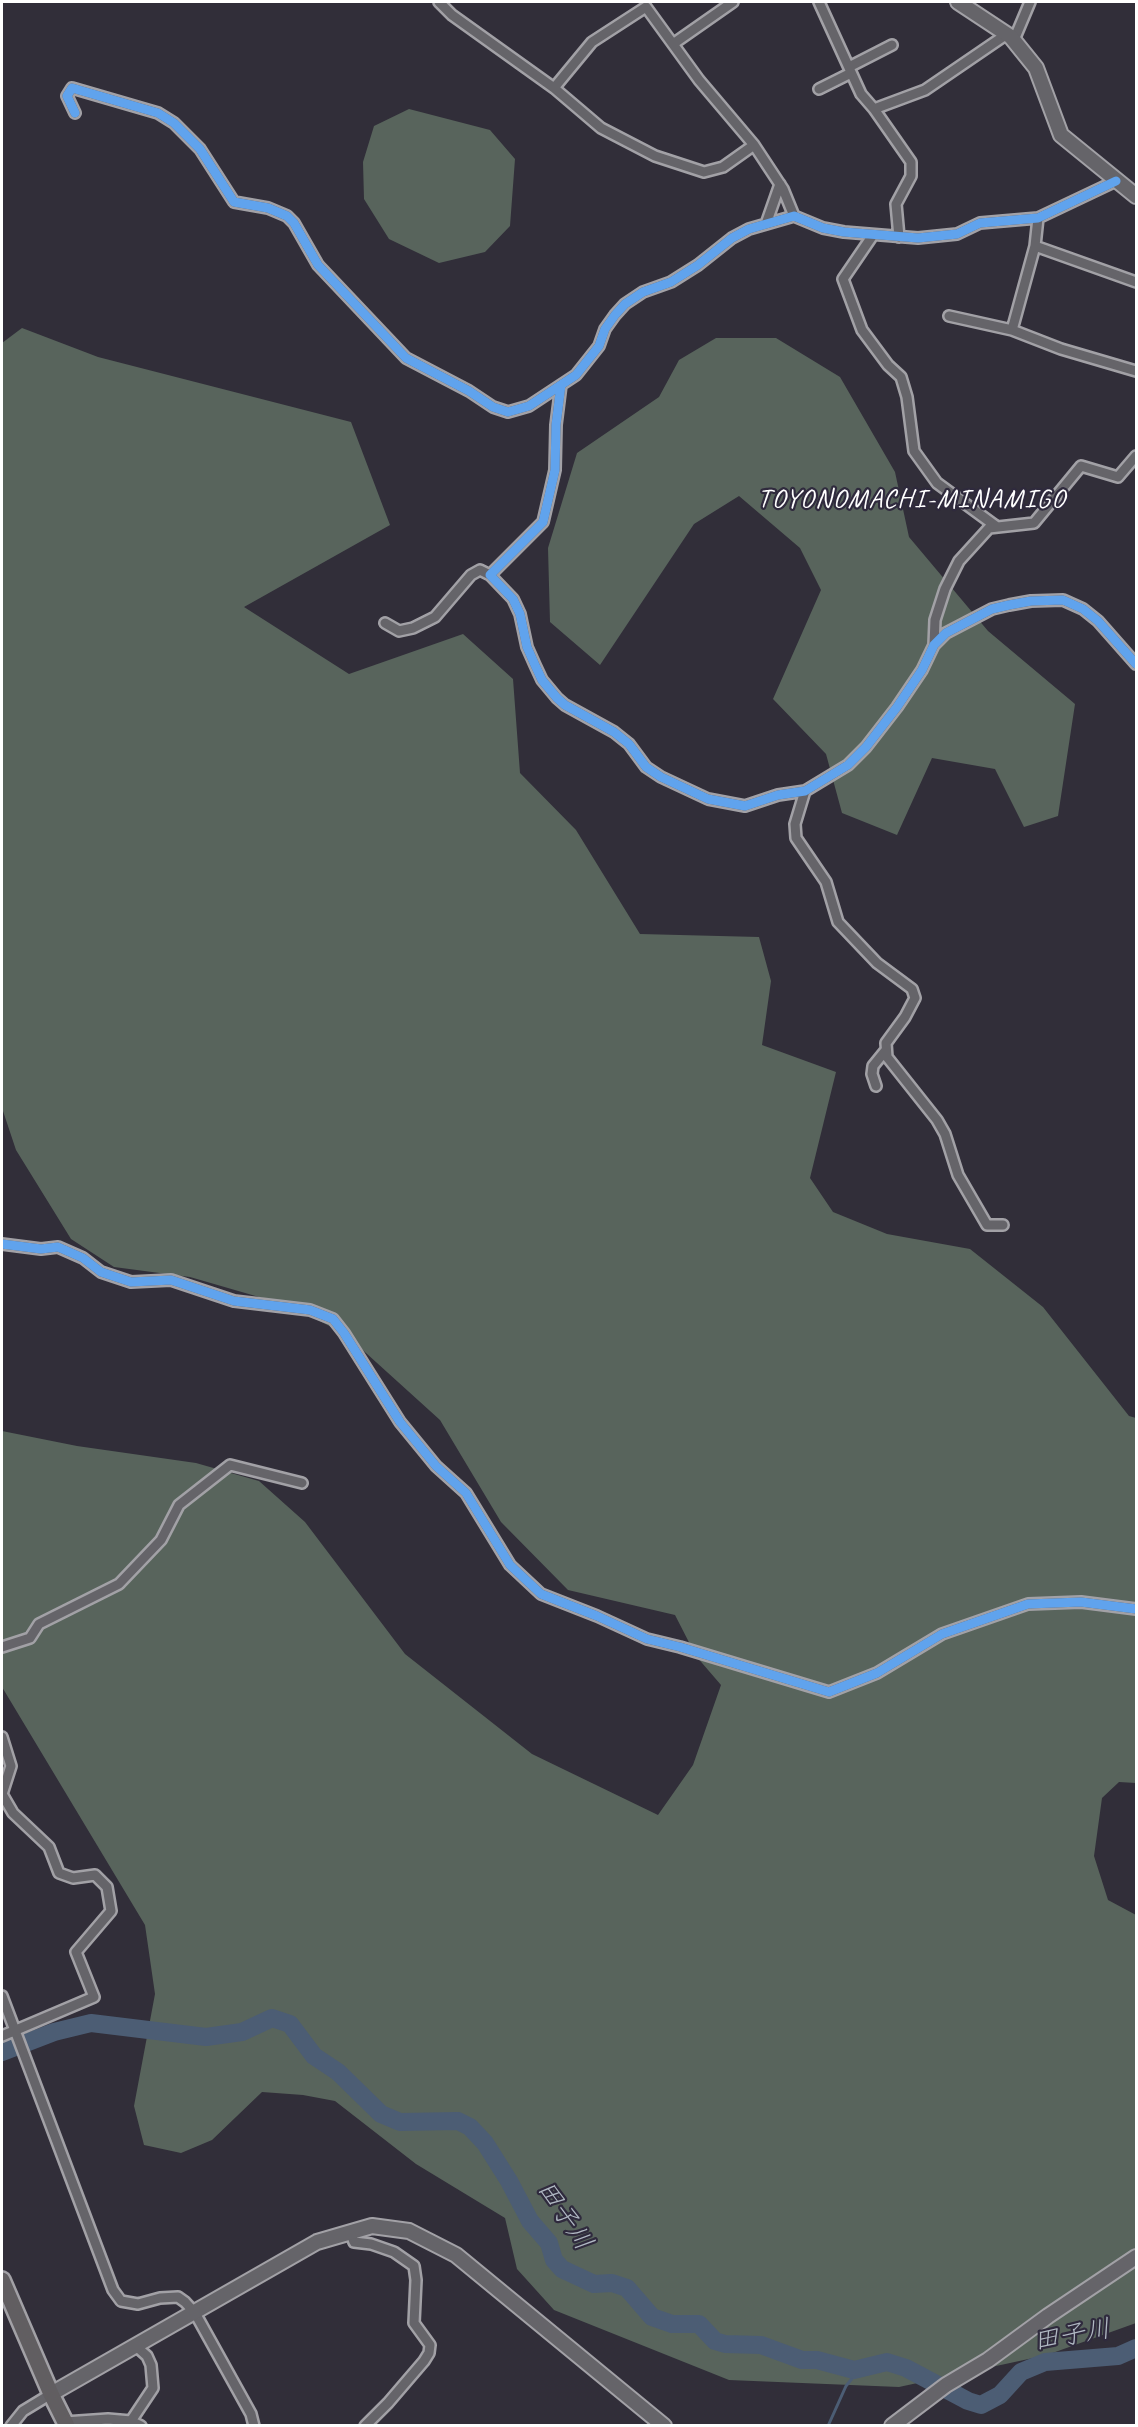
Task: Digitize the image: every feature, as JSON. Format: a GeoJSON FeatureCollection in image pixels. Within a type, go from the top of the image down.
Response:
{"type":"FeatureCollection","features":[{"type":"Feature","properties":{"kind":"main road"},"geometry":{"type":"LineString","coordinates":[[2,2280],[66,2424]]}},
{"type":"Feature","properties":{"kind":"street"},"geometry":{"type":"LineString","coordinates":[[438,2],[452,15],[554,88],[601,128],[655,156],[704,172],[723,167],[754,145]]}},
{"type":"Feature","properties":{"kind":"street"},"geometry":{"type":"LineString","coordinates":[[673,44],[733,2]]}},
{"type":"Feature","properties":{"kind":"street"},"geometry":{"type":"LineString","coordinates":[[819,2],[861,94],[911,162],[911,176],[896,204],[899,237]]}},
{"type":"Feature","properties":{"kind":"street"},"geometry":{"type":"LineString","coordinates":[[958,2],[1011,37],[1036,68],[1061,135],[1137,196]]}},
{"type":"Feature","properties":{"kind":"street"},"geometry":{"type":"LineString","coordinates":[[874,109],[925,90],[1011,37],[1030,2]]}},
{"type":"Feature","properties":{"kind":"street"},"geometry":{"type":"LineString","coordinates":[[554,88],[592,42],[646,7],[699,80],[754,145],[780,184],[794,216]]}},
{"type":"Feature","properties":{"kind":"street"},"geometry":{"type":"LineString","coordinates":[[819,89],[892,45]]}},
{"type":"Feature","properties":{"kind":"street"},"geometry":{"type":"LineString","coordinates":[[75,113],[67,96],[72,88],[158,112],[174,123],[201,148],[234,202],[279,211],[294,223],[318,265],[406,358],[469,391],[493,407],[508,412],[529,406],[561,385],[584,366],[599,346],[605,329],[625,304],[643,292],[671,282],[698,265],[732,238],[766,224],[794,216],[823,228],[873,235],[918,238],[957,234],[980,224],[1038,218],[1116,181]]}},
{"type":"Feature","properties":{"kind":"street"},"geometry":{"type":"LineString","coordinates":[[766,224],[780,184]]}},
{"type":"Feature","properties":{"kind":"street"},"geometry":{"type":"LineString","coordinates":[[1012,330],[1035,246],[1038,218]]}},
{"type":"Feature","properties":{"kind":"street"},"geometry":{"type":"LineString","coordinates":[[873,235],[843,279],[862,330],[888,365],[901,377],[907,398],[914,451],[937,483],[997,527]]}},
{"type":"Feature","properties":{"kind":"street"},"geometry":{"type":"LineString","coordinates":[[1035,246],[1137,282]]}},
{"type":"Feature","properties":{"kind":"street"},"geometry":{"type":"LineString","coordinates":[[949,316],[1012,330],[1061,350],[1137,371]]}},
{"type":"Feature","properties":{"kind":"street"},"geometry":{"type":"LineString","coordinates":[[490,575],[543,522],[555,470],[556,425],[561,385]]}},
{"type":"Feature","properties":{"kind":"street"},"geometry":{"type":"LineString","coordinates":[[934,645],[935,620],[945,589],[959,561],[989,528],[1034,523],[1081,466],[1118,477],[1137,456]]}},
{"type":"Feature","properties":{"kind":"street"},"geometry":{"type":"LineString","coordinates":[[385,623],[399,631],[413,628],[435,617],[471,575],[480,570],[490,575],[513,600],[520,614],[527,647],[542,680],[566,705],[614,732],[629,744],[646,767],[654,772],[708,799],[746,806],[778,795],[805,791],[848,765],[866,747],[897,707],[922,670],[934,645],[946,633],[992,609],[1031,601],[1063,600],[1083,609],[1098,621],[1137,664]]}},
{"type":"Feature","properties":{"kind":"street"},"geometry":{"type":"LineString","coordinates":[[805,791],[795,824],[796,838],[826,882],[838,922],[877,963],[912,989],[915,998],[905,1017],[886,1043],[887,1057],[937,1120],[945,1134],[958,1175],[987,1225],[1003,1225]]}},
{"type":"Feature","properties":{"kind":"street"},"geometry":{"type":"LineString","coordinates":[[876,1086],[872,1074],[873,1066],[886,1050]]}},
{"type":"Feature","properties":{"kind":"street"},"geometry":{"type":"LineString","coordinates":[[2,1244],[41,1249],[58,1247],[83,1258],[101,1272],[125,1281],[147,1283],[171,1280],[234,1301],[310,1310],[333,1319],[400,1422],[436,1466],[466,1493],[510,1565],[541,1594],[647,1639],[829,1692],[885,1668],[942,1634],[1028,1604],[1081,1602],[1137,1609]]}},
{"type":"Feature","properties":{"kind":"street"},"geometry":{"type":"LineString","coordinates":[[2,1647],[30,1638],[39,1624],[119,1584],[161,1540],[179,1504],[230,1465],[302,1483]]}},
{"type":"Feature","properties":{"kind":"street"},"geometry":{"type":"LineString","coordinates":[[2,1737],[11,1766],[2,1794],[13,1814],[49,1847],[59,1873],[73,1878],[95,1875],[107,1887],[111,1911],[76,1952],[94,1997],[17,2033],[2,2036]]}},
{"type":"Feature","properties":{"kind":"street"},"geometry":{"type":"LineString","coordinates":[[2,1996],[112,2290],[121,2301],[138,2304],[160,2298],[177,2297],[195,2313],[251,2414],[254,2426]]}},
{"type":"Feature","properties":{"kind":"street"},"geometry":{"type":"LineString","coordinates":[[11,2426],[23,2412],[51,2394],[137,2347],[317,2242],[372,2226],[409,2231],[456,2255],[664,2426]]}},
{"type":"Feature","properties":{"kind":"street"},"geometry":{"type":"LineString","coordinates":[[350,2231],[354,2242],[371,2244],[394,2252],[414,2266],[416,2280],[414,2323],[430,2345],[429,2353],[424,2361],[365,2426]]}},
{"type":"Feature","properties":{"kind":"street"},"geometry":{"type":"LineString","coordinates":[[892,2426],[946,2385],[988,2360],[1048,2316],[1137,2257]]}},
{"type":"Feature","properties":{"kind":"street"},"geometry":{"type":"LineString","coordinates":[[131,2421],[153,2388],[151,2365],[147,2356],[137,2347]]}},
{"type":"Feature","properties":{"kind":"street"},"geometry":{"type":"LineString","coordinates":[[66,2424],[108,2419],[131,2421],[141,2426]]}},
{"type":"Feature","properties":{"kind":"shaded area"},"geometry":{"type":"Polygon","coordinates":[[[409,109],[490,130],[515,159],[510,226],[485,252],[439,263],[389,239],[364,199],[363,162],[374,126],[409,109]]]}},
{"type":"Feature","properties":{"kind":"shaded area"},"geometry":{"type":"Polygon","coordinates":[[[22,328],[98,357],[351,422],[390,525],[244,607],[349,674],[463,634],[513,679],[520,773],[576,830],[640,934],[759,937],[771,981],[762,1045],[836,1072],[810,1178],[833,1212],[887,1234],[970,1249],[1043,1307],[1129,1416],[1136,1418],[1136,1783],[1119,1782],[1102,1798],[1094,1856],[1108,1900],[1136,1915],[1136,2323],[1047,2355],[899,2387],[729,2380],[554,2310],[517,2269],[505,2218],[416,2164],[335,2101],[303,2095],[262,2092],[212,2140],[181,2153],[144,2145],[134,2106],[155,1994],[145,1925],[2,1687],[2,1431],[77,1446],[196,1463],[259,1481],[305,1522],[405,1654],[532,1754],[658,1815],[693,1765],[721,1685],[696,1656],[675,1615],[568,1590],[501,1522],[440,1420],[345,1334],[290,1306],[190,1277],[114,1267],[71,1239],[16,1150],[2,1108],[2,343],[22,328]]]}},
{"type":"Feature","properties":{"kind":"shaded area"},"geometry":{"type":"Polygon","coordinates":[[[716,338],[776,338],[840,377],[895,472],[909,537],[988,631],[1075,704],[1058,816],[1024,827],[995,769],[932,758],[897,835],[842,813],[826,754],[773,699],[821,590],[800,548],[739,496],[694,524],[600,665],[550,622],[548,548],[577,453],[659,397],[679,360],[716,338]]]}},
{"type":"Feature","properties":{"kind":"waterway","name":"田子川"},"geometry":{"type":"LineString","coordinates":[[2,2052],[54,2032],[91,2023],[206,2037],[242,2032],[272,2018],[290,2024],[314,2056],[338,2072],[381,2114],[400,2122],[458,2121],[470,2127],[485,2143],[530,2221],[549,2243],[554,2260],[562,2269],[594,2284],[612,2283],[627,2288],[652,2317],[672,2324],[699,2324],[715,2341],[725,2344],[761,2345],[802,2360],[817,2360],[854,2370],[887,2362],[906,2368],[968,2401],[981,2405],[1000,2395],[1021,2372],[1045,2362],[1118,2356],[1136,2348]]}},
{"type":"Feature","properties":{"kind":"waterway"},"geometry":{"type":"LineString","coordinates":[[828,2426],[846,2386],[859,2370]]}},
{"type":"Feature","properties":{"kind":"cycle path"},"geometry":{"type":"LineString","coordinates":[[75,113],[67,96],[72,88],[158,113],[174,123],[200,149],[234,202],[268,208],[287,216],[294,223],[318,265],[406,358],[469,391],[493,407],[508,412],[529,406],[576,375],[599,346],[605,329],[625,304],[643,292],[671,282],[698,265],[732,238],[749,229],[794,216],[823,228],[844,232],[918,238],[957,234],[980,223],[1038,218],[1116,181]]}},
{"type":"Feature","properties":{"kind":"cycle path"},"geometry":{"type":"LineString","coordinates":[[561,385],[556,425],[555,470],[543,522],[490,575],[513,599],[520,614],[527,647],[542,680],[557,698],[565,705],[614,732],[629,744],[646,767],[661,777],[708,799],[745,806],[778,795],[805,791],[848,765],[866,747],[922,670],[934,645],[946,633],[992,609],[1031,601],[1063,600],[1083,609],[1098,621],[1136,664]]}},
{"type":"Feature","properties":{"kind":"cycle path"},"geometry":{"type":"LineString","coordinates":[[2,1244],[41,1249],[58,1247],[83,1258],[101,1272],[131,1282],[171,1280],[234,1301],[310,1310],[333,1319],[400,1422],[436,1466],[466,1493],[510,1565],[541,1594],[647,1639],[829,1692],[877,1673],[942,1634],[1028,1604],[1081,1602],[1136,1609]]}},
{"type":"Feature","properties":{"kind":"district","name":"TOYONOMACHI-MINAMIGO"},"geometry":{"type":"Point","coordinates":[912,500]}}]}
